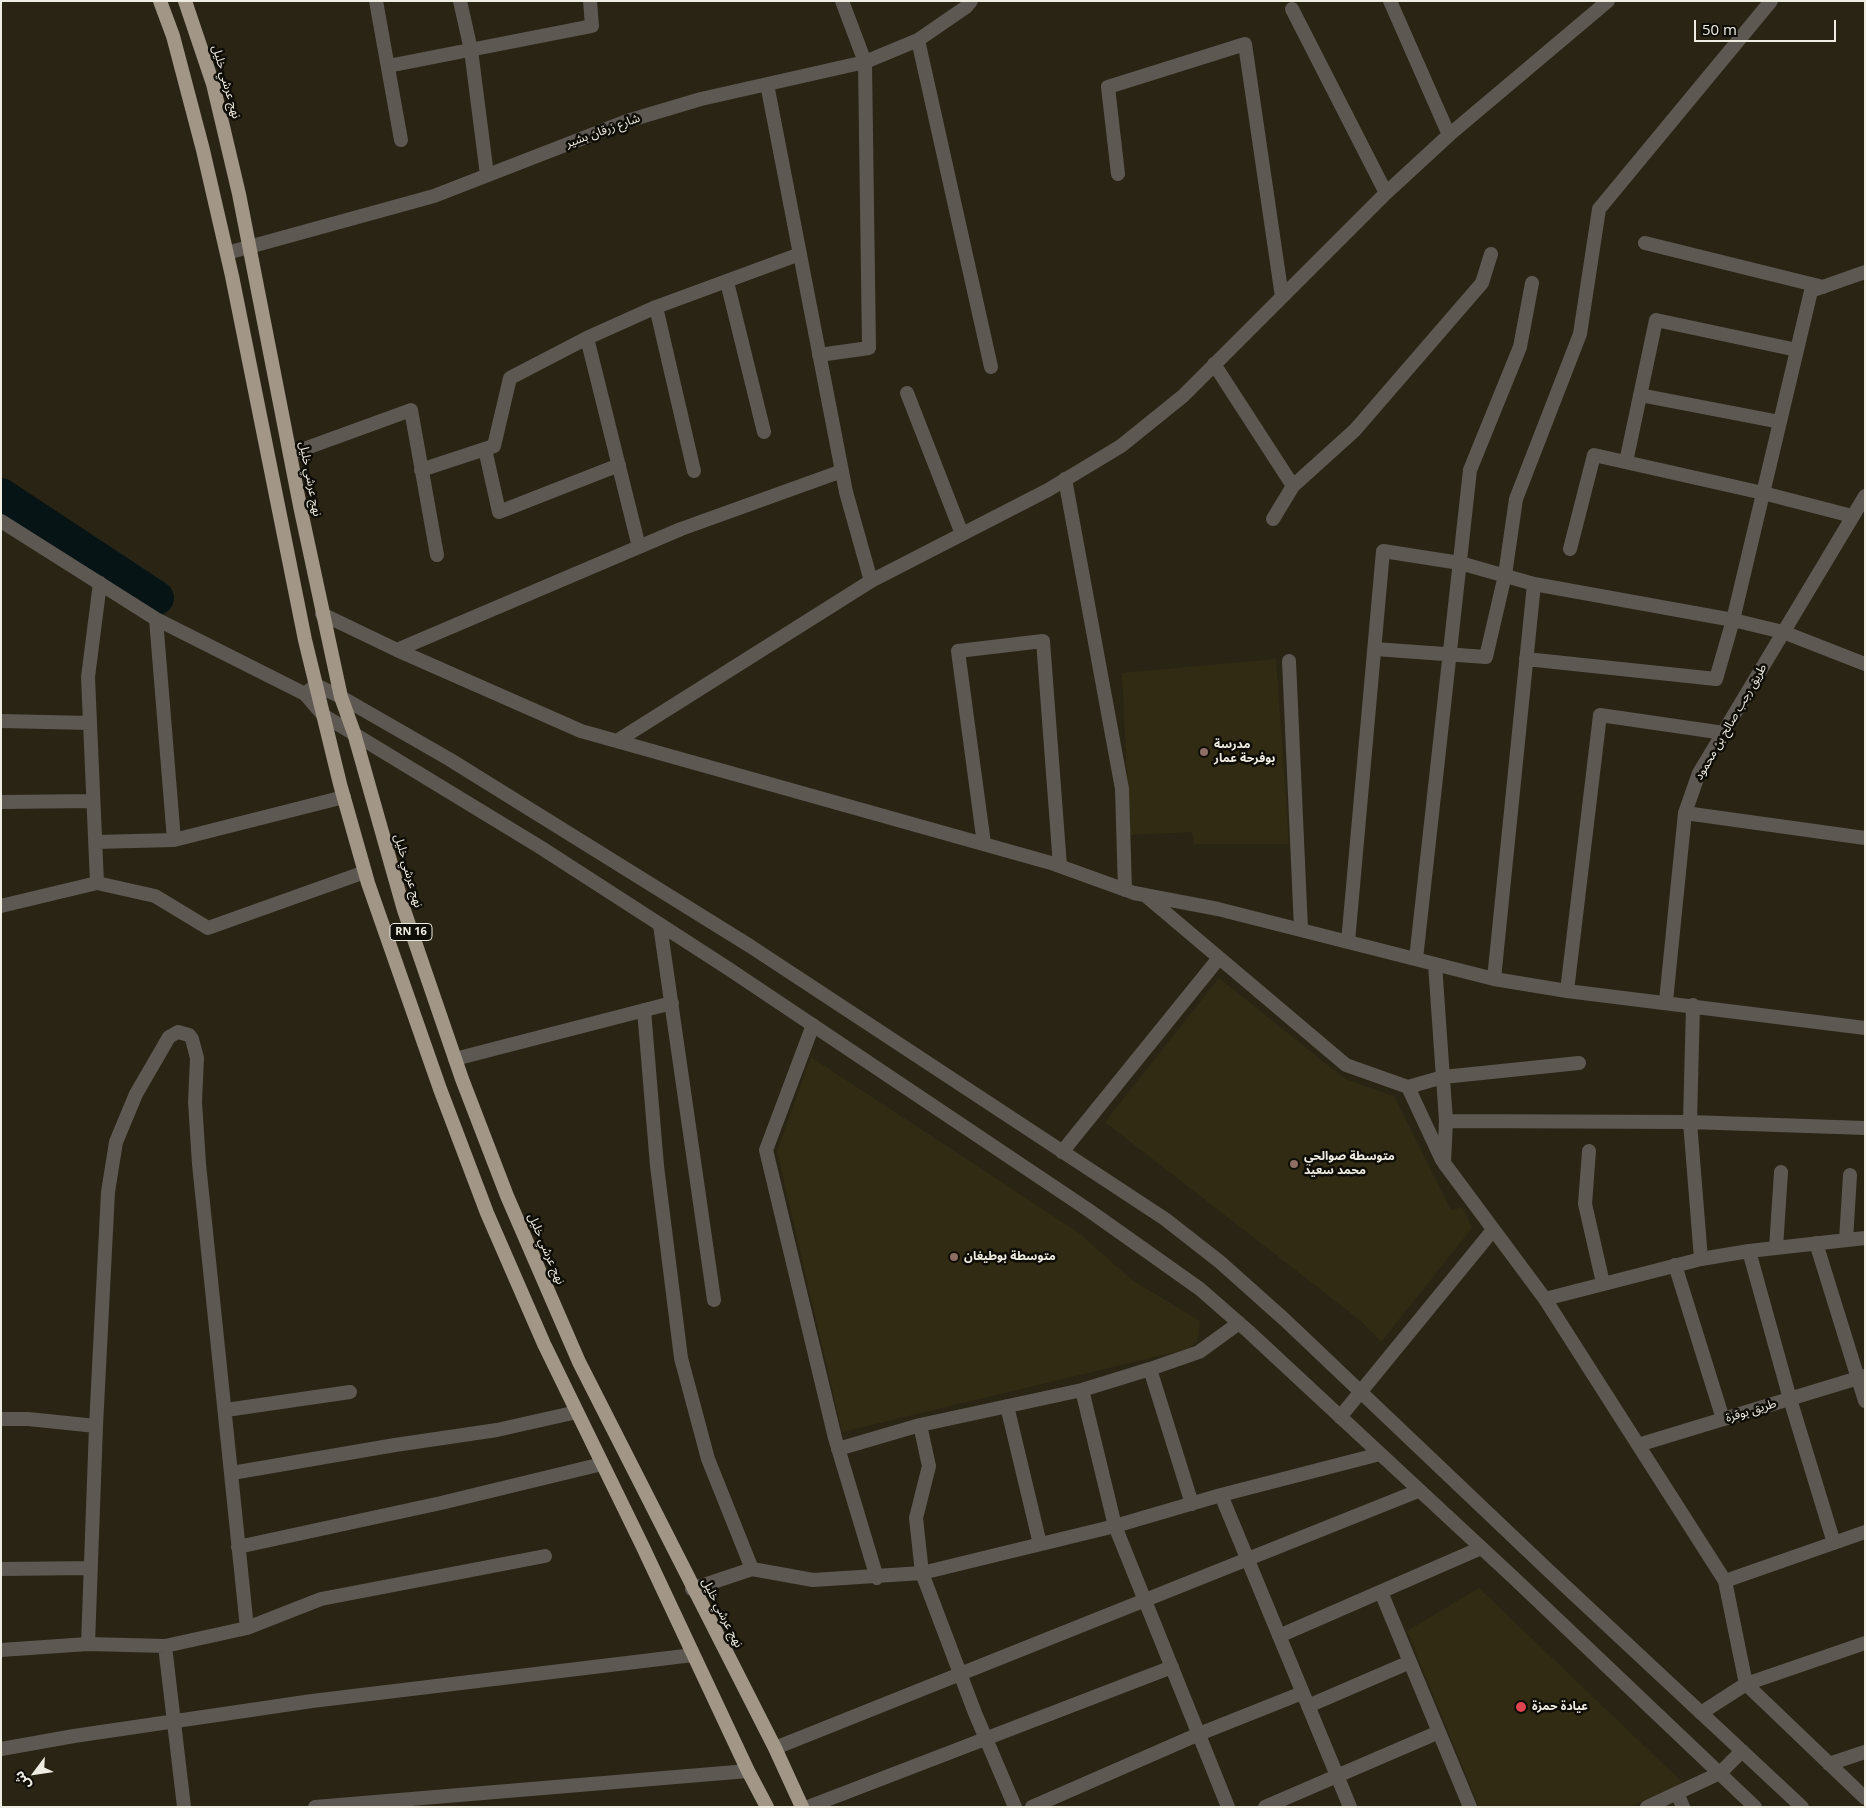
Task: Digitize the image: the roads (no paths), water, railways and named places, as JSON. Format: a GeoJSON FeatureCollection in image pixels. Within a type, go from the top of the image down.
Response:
{"type":"FeatureCollection","features":[{"type":"Feature","properties":{"kind":"highway","name":"RN 16"},"geometry":{"type":"LineString","coordinates":[[160,1],[173,36],[201,140],[227,253],[280,520],[311,690],[323,715],[365,872],[433,1071],[487,1213],[544,1344],[767,1807]]}},
{"type":"Feature","properties":{"kind":"highway","name":"نهج عرشي خليل"},"geometry":{"type":"LineString","coordinates":[[185,1],[214,84],[250,248],[322,614],[341,697],[354,734],[404,910],[456,1059],[507,1196],[578,1362],[692,1589],[775,1748],[802,1807]]}},
{"type":"Feature","properties":{"kind":"street"},"geometry":{"type":"LineString","coordinates":[[376,1],[401,140]]}},
{"type":"Feature","properties":{"kind":"street"},"geometry":{"type":"LineString","coordinates":[[460,1],[471,50],[487,175]]}},
{"type":"Feature","properties":{"kind":"street"},"geometry":{"type":"LineString","coordinates":[[388,66],[592,26],[590,1]]}},
{"type":"Feature","properties":{"kind":"street"},"geometry":{"type":"LineString","coordinates":[[819,355],[870,348],[865,62],[842,1]]}},
{"type":"Feature","properties":{"kind":"street","name":"شارع زرقان بشير"},"geometry":{"type":"LineString","coordinates":[[227,253],[434,196],[627,121],[701,98],[865,62],[918,40],[966,7],[971,1]]}},
{"type":"Feature","properties":{"kind":"street"},"geometry":{"type":"LineString","coordinates":[[1390,1],[1449,135]]}},
{"type":"Feature","properties":{"kind":"street"},"geometry":{"type":"LineString","coordinates":[[617,741],[871,581],[1066,479],[1121,446],[1183,396],[1386,193],[1449,135],[1608,1]]}},
{"type":"Feature","properties":{"kind":"street"},"geometry":{"type":"LineString","coordinates":[[1374,649],[1486,657],[1505,575],[1516,499],[1580,334],[1599,209],[1771,1]]}},
{"type":"Feature","properties":{"kind":"street"},"geometry":{"type":"LineString","coordinates":[[1292,9],[1386,193]]}},
{"type":"Feature","properties":{"kind":"street"},"geometry":{"type":"LineString","coordinates":[[918,40],[991,367]]}},
{"type":"Feature","properties":{"kind":"street"},"geometry":{"type":"LineString","coordinates":[[1118,174],[1108,87],[1245,44],[1282,297]]}},
{"type":"Feature","properties":{"kind":"street"},"geometry":{"type":"LineString","coordinates":[[768,84],[842,471],[871,581]]}},
{"type":"Feature","properties":{"kind":"street"},"geometry":{"type":"LineString","coordinates":[[1645,243],[1823,287]]}},
{"type":"Feature","properties":{"kind":"street"},"geometry":{"type":"LineString","coordinates":[[421,470],[494,446],[510,378],[588,338],[656,308],[800,254]]}},
{"type":"Feature","properties":{"kind":"street"},"geometry":{"type":"LineString","coordinates":[[1273,519],[1293,486],[1355,430],[1482,283],[1491,254]]}},
{"type":"Feature","properties":{"kind":"street"},"geometry":{"type":"LineString","coordinates":[[1526,659],[1716,679],[1733,620],[1811,291],[1865,272]]}},
{"type":"Feature","properties":{"kind":"street"},"geometry":{"type":"LineString","coordinates":[[727,282],[764,432]]}},
{"type":"Feature","properties":{"kind":"street"},"geometry":{"type":"LineString","coordinates":[[1416,959],[1470,470],[1520,347],[1532,283]]}},
{"type":"Feature","properties":{"kind":"street"},"geometry":{"type":"LineString","coordinates":[[656,308],[694,471]]}},
{"type":"Feature","properties":{"kind":"street"},"geometry":{"type":"LineString","coordinates":[[1626,462],[1656,320],[1797,350]]}},
{"type":"Feature","properties":{"kind":"street"},"geometry":{"type":"LineString","coordinates":[[588,338],[639,547]]}},
{"type":"Feature","properties":{"kind":"street"},"geometry":{"type":"LineString","coordinates":[[1214,364],[1293,486]]}},
{"type":"Feature","properties":{"kind":"street"},"geometry":{"type":"LineString","coordinates":[[908,393],[962,534]]}},
{"type":"Feature","properties":{"kind":"street"},"geometry":{"type":"LineString","coordinates":[[1640,394],[1780,422]]}},
{"type":"Feature","properties":{"kind":"street"},"geometry":{"type":"LineString","coordinates":[[290,454],[411,410],[437,555]]}},
{"type":"Feature","properties":{"kind":"street"},"geometry":{"type":"LineString","coordinates":[[485,449],[499,512],[618,465]]}},
{"type":"Feature","properties":{"kind":"street"},"geometry":{"type":"LineString","coordinates":[[1570,549],[1594,455],[1763,493],[1852,516]]}},
{"type":"Feature","properties":{"kind":"street"},"geometry":{"type":"LineString","coordinates":[[397,650],[681,529],[842,471]]}},
{"type":"Feature","properties":{"kind":"street"},"geometry":{"type":"LineString","coordinates":[[1066,479],[1122,789],[1125,890]]}},
{"type":"Feature","properties":{"kind":"street","name":"طريق رجب صالح بن محمود"},"geometry":{"type":"LineString","coordinates":[[1666,1001],[1685,813],[1699,773],[1852,516],[1864,499]]}},
{"type":"Feature","properties":{"kind":"street"},"geometry":{"type":"LineString","coordinates":[[1,521],[156,619],[311,690],[341,697],[449,759],[750,946],[1165,1219],[1220,1262],[1363,1392],[1548,1570],[1802,1807]]}},
{"type":"Feature","properties":{"kind":"street"},"geometry":{"type":"LineString","coordinates":[[1348,942],[1383,551],[1460,563],[1534,584],[1733,620],[1783,632],[1865,664]]}},
{"type":"Feature","properties":{"kind":"street"},"geometry":{"type":"LineString","coordinates":[[97,883],[88,677],[100,583]]}},
{"type":"Feature","properties":{"kind":"street"},"geometry":{"type":"LineString","coordinates":[[1494,979],[1534,584]]}},
{"type":"Feature","properties":{"kind":"street"},"geometry":{"type":"LineString","coordinates":[[322,614],[397,650],[581,731],[1060,866],[1125,890],[1218,909],[1301,929],[1494,979],[1567,991],[1666,1001],[1865,1028]]}},
{"type":"Feature","properties":{"kind":"street"},"geometry":{"type":"LineString","coordinates":[[156,619],[174,840]]}},
{"type":"Feature","properties":{"kind":"street"},"geometry":{"type":"LineString","coordinates":[[984,844],[958,651],[1043,641],[1060,866]]}},
{"type":"Feature","properties":{"kind":"street"},"geometry":{"type":"LineString","coordinates":[[1289,662],[1301,929]]}},
{"type":"Feature","properties":{"kind":"street"},"geometry":{"type":"LineString","coordinates":[[323,715],[540,847],[660,924],[1087,1208],[1200,1289],[1481,1548],[1755,1807]]}},
{"type":"Feature","properties":{"kind":"street"},"geometry":{"type":"LineString","coordinates":[[1567,991],[1600,715],[1724,733]]}},
{"type":"Feature","properties":{"kind":"street"},"geometry":{"type":"LineString","coordinates":[[1,721],[90,723]]}},
{"type":"Feature","properties":{"kind":"street"},"geometry":{"type":"LineString","coordinates":[[95,842],[174,840],[344,797]]}},
{"type":"Feature","properties":{"kind":"street"},"geometry":{"type":"LineString","coordinates":[[1,802],[94,801]]}},
{"type":"Feature","properties":{"kind":"street"},"geometry":{"type":"LineString","coordinates":[[1685,813],[1865,838]]}},
{"type":"Feature","properties":{"kind":"street"},"geometry":{"type":"LineString","coordinates":[[1,906],[97,883],[155,896],[208,928],[365,872]]}},
{"type":"Feature","properties":{"kind":"street"},"geometry":{"type":"LineString","coordinates":[[1144,895],[1346,1066],[1408,1087],[1443,1077],[1579,1063]]}},
{"type":"Feature","properties":{"kind":"street"},"geometry":{"type":"LineString","coordinates":[[660,924],[714,1300]]}},
{"type":"Feature","properties":{"kind":"street"},"geometry":{"type":"LineString","coordinates":[[1062,1152],[1219,958]]}},
{"type":"Feature","properties":{"kind":"street"},"geometry":{"type":"LineString","coordinates":[[1435,964],[1446,1121],[1444,1163]]}},
{"type":"Feature","properties":{"kind":"street"},"geometry":{"type":"LineString","coordinates":[[456,1059],[672,1003]]}},
{"type":"Feature","properties":{"kind":"street"},"geometry":{"type":"LineString","coordinates":[[1693,1005],[1690,1122],[1701,1259]]}},
{"type":"Feature","properties":{"kind":"street"},"geometry":{"type":"LineString","coordinates":[[644,1010],[657,1166],[681,1358],[708,1459],[752,1570]]}},
{"type":"Feature","properties":{"kind":"street"},"geometry":{"type":"LineString","coordinates":[[813,1025],[766,1150],[838,1449],[877,1578]]}},
{"type":"Feature","properties":{"kind":"street"},"geometry":{"type":"LineString","coordinates":[[88,1644],[96,1426],[108,1192],[116,1142],[140,1086],[169,1037],[178,1032],[188,1034],[192,1038],[197,1058],[197,1146],[248,1628]]}},
{"type":"Feature","properties":{"kind":"street"},"geometry":{"type":"LineString","coordinates":[[1408,1087],[1444,1163],[1544,1299],[1725,1581],[1746,1684],[1865,1798]]}},
{"type":"Feature","properties":{"kind":"street"},"geometry":{"type":"LineString","coordinates":[[1446,1121],[1690,1122],[1865,1128]]}},
{"type":"Feature","properties":{"kind":"street"},"geometry":{"type":"LineString","coordinates":[[1589,1151],[1585,1204],[1603,1283]]}},
{"type":"Feature","properties":{"kind":"street"},"geometry":{"type":"LineString","coordinates":[[1776,1248],[1781,1172]]}},
{"type":"Feature","properties":{"kind":"street"},"geometry":{"type":"LineString","coordinates":[[1846,1240],[1850,1175]]}},
{"type":"Feature","properties":{"kind":"street"},"geometry":{"type":"LineString","coordinates":[[1340,1417],[1363,1392],[1494,1230]]}},
{"type":"Feature","properties":{"kind":"street"},"geometry":{"type":"LineString","coordinates":[[1544,1299],[1701,1259],[1749,1250],[1865,1238]]}},
{"type":"Feature","properties":{"kind":"street"},"geometry":{"type":"LineString","coordinates":[[1816,1243],[1861,1377],[1865,1401]]}},
{"type":"Feature","properties":{"kind":"street"},"geometry":{"type":"LineString","coordinates":[[1749,1250],[1790,1399],[1834,1543]]}},
{"type":"Feature","properties":{"kind":"street"},"geometry":{"type":"LineString","coordinates":[[1675,1265],[1723,1419]]}},
{"type":"Feature","properties":{"kind":"street"},"geometry":{"type":"LineString","coordinates":[[838,1449],[920,1425],[1082,1390],[1150,1369],[1199,1352],[1239,1323]]}},
{"type":"Feature","properties":{"kind":"street"},"geometry":{"type":"LineString","coordinates":[[1150,1369],[1192,1504]]}},
{"type":"Feature","properties":{"kind":"street","name":"طريق بوقرة"},"geometry":{"type":"LineString","coordinates":[[1638,1445],[1861,1377]]}},
{"type":"Feature","properties":{"kind":"street"},"geometry":{"type":"LineString","coordinates":[[1082,1390],[1115,1526],[1228,1807]]}},
{"type":"Feature","properties":{"kind":"street"},"geometry":{"type":"LineString","coordinates":[[226,1410],[350,1392]]}},
{"type":"Feature","properties":{"kind":"street"},"geometry":{"type":"LineString","coordinates":[[1007,1406],[1040,1544]]}},
{"type":"Feature","properties":{"kind":"street"},"geometry":{"type":"LineString","coordinates":[[232,1473],[395,1445],[498,1430],[577,1412]]}},
{"type":"Feature","properties":{"kind":"street"},"geometry":{"type":"LineString","coordinates":[[1,1419],[28,1419],[96,1426]]}},
{"type":"Feature","properties":{"kind":"street"},"geometry":{"type":"LineString","coordinates":[[920,1425],[929,1466],[916,1518],[922,1574],[1015,1807]]}},
{"type":"Feature","properties":{"kind":"street"},"geometry":{"type":"LineString","coordinates":[[692,1589],[752,1570],[813,1580],[877,1578],[922,1574],[1115,1526],[1380,1454]]}},
{"type":"Feature","properties":{"kind":"street"},"geometry":{"type":"LineString","coordinates":[[238,1547],[441,1503],[602,1464]]}},
{"type":"Feature","properties":{"kind":"street"},"geometry":{"type":"LineString","coordinates":[[775,1748],[1418,1491]]}},
{"type":"Feature","properties":{"kind":"street"},"geometry":{"type":"LineString","coordinates":[[1221,1496],[1350,1807]]}},
{"type":"Feature","properties":{"kind":"street"},"geometry":{"type":"LineString","coordinates":[[1725,1581],[1865,1532]]}},
{"type":"Feature","properties":{"kind":"street"},"geometry":{"type":"LineString","coordinates":[[1279,1636],[1481,1548]]}},
{"type":"Feature","properties":{"kind":"street"},"geometry":{"type":"LineString","coordinates":[[1,1650],[88,1644],[165,1646],[248,1628],[321,1599],[545,1556]]}},
{"type":"Feature","properties":{"kind":"street"},"geometry":{"type":"LineString","coordinates":[[1,1569],[90,1568]]}},
{"type":"Feature","properties":{"kind":"street"},"geometry":{"type":"LineString","coordinates":[[1381,1592],[1468,1806]]}},
{"type":"Feature","properties":{"kind":"street"},"geometry":{"type":"LineString","coordinates":[[1701,1713],[1746,1684],[1865,1643]]}},
{"type":"Feature","properties":{"kind":"street"},"geometry":{"type":"LineString","coordinates":[[165,1646],[184,1807]]}},
{"type":"Feature","properties":{"kind":"street"},"geometry":{"type":"LineString","coordinates":[[1,1749],[174,1722],[523,1674],[693,1655]]}},
{"type":"Feature","properties":{"kind":"street"},"geometry":{"type":"LineString","coordinates":[[1032,1807],[1199,1734],[1305,1700],[1410,1662]]}},
{"type":"Feature","properties":{"kind":"street"},"geometry":{"type":"LineString","coordinates":[[808,1807],[987,1740],[1172,1667]]}},
{"type":"Feature","properties":{"kind":"street"},"geometry":{"type":"LineString","coordinates":[[1265,1807],[1439,1732]]}},
{"type":"Feature","properties":{"kind":"street"},"geometry":{"type":"LineString","coordinates":[[1647,1807],[1720,1773],[1742,1751]]}},
{"type":"Feature","properties":{"kind":"street"},"geometry":{"type":"LineString","coordinates":[[1829,1764],[1865,1752]]}},
{"type":"Feature","properties":{"kind":"street"},"geometry":{"type":"LineString","coordinates":[[315,1807],[748,1771]]}},
{"type":"Feature","properties":{"kind":"street"},"geometry":{"type":"LineString","coordinates":[[1677,1793],[1683,1807]]}},
{"type":"Feature","properties":{"kind":"waterway"},"geometry":{"type":"LineString","coordinates":[[1,495],[157,598]]}},
{"type":"Feature","properties":{"kind":"place","name":"مدرسة بوفرحة عمار"},"geometry":{"type":"Point","coordinates":[1204,752]}},
{"type":"Feature","properties":{"kind":"place","name":"متوسطة صوالحي محمد سعيد"},"geometry":{"type":"Point","coordinates":[1294,1164]}},
{"type":"Feature","properties":{"kind":"place","name":"متوسطة بوطيغان"},"geometry":{"type":"Point","coordinates":[954,1257]}},
{"type":"Feature","properties":{"kind":"place","name":"عيادة حمزة"},"geometry":{"type":"Point","coordinates":[1521,1707]}}]}
